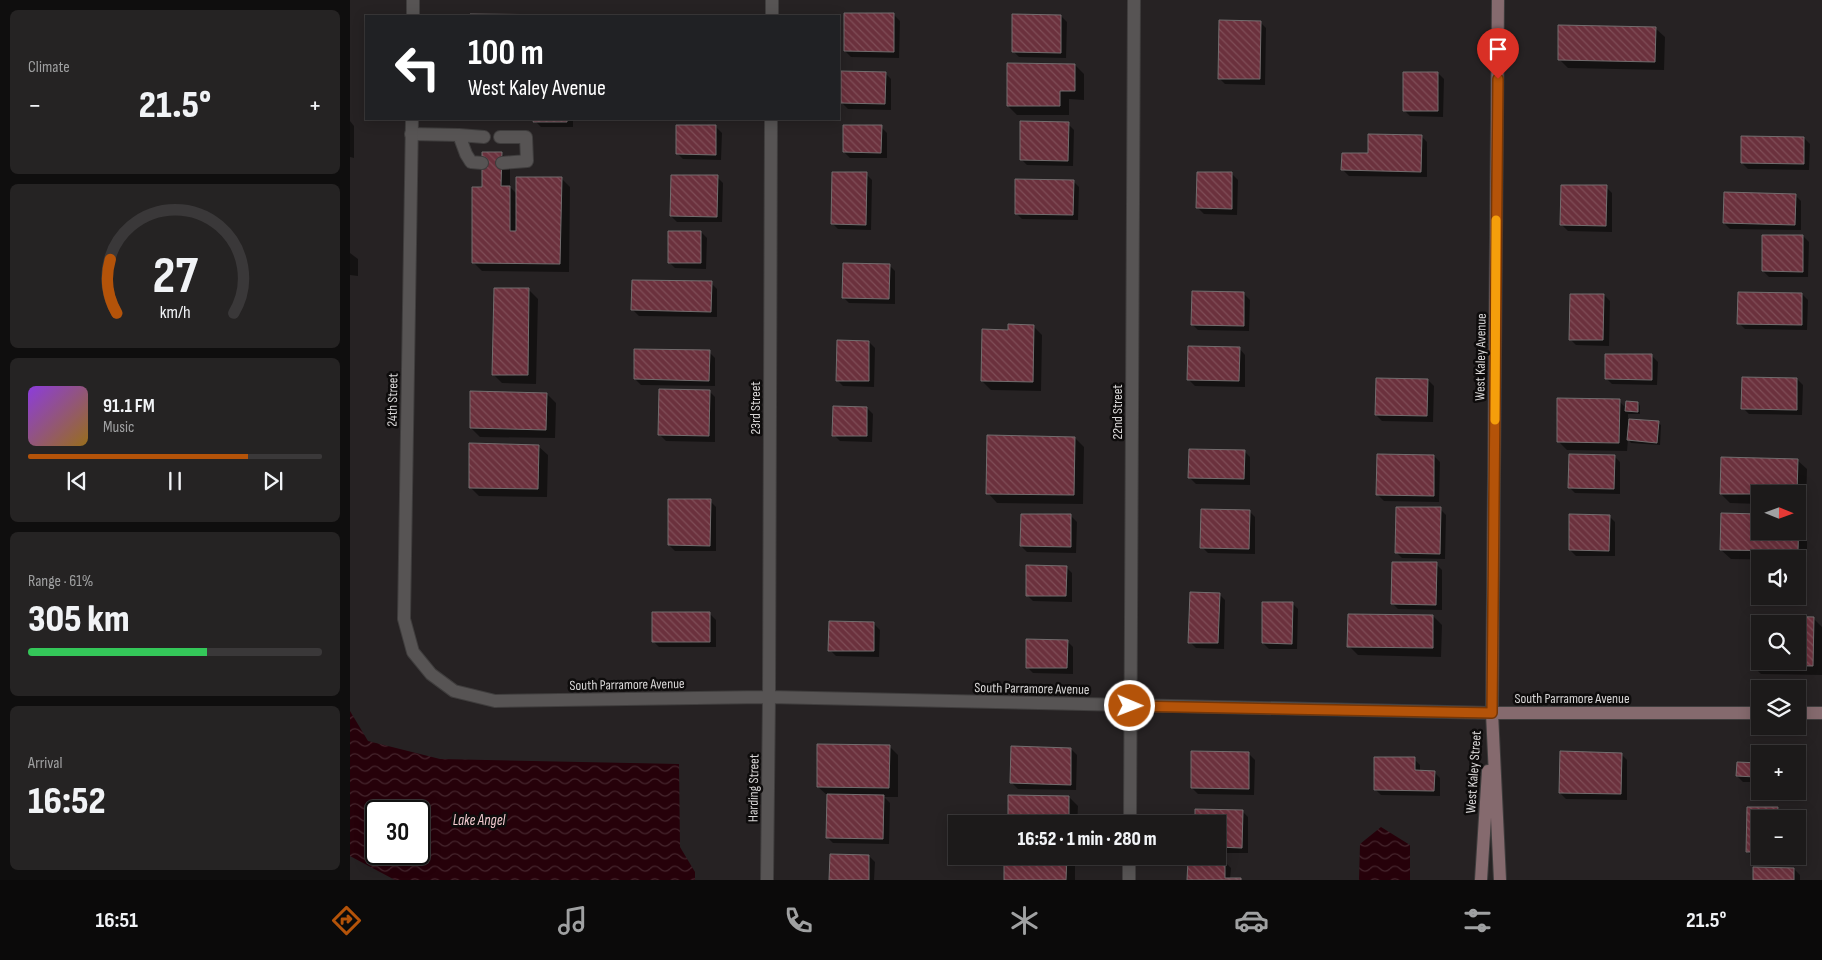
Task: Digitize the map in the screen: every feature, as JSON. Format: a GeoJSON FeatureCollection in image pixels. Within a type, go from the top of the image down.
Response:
{"type":"FeatureCollection","features":[{"type":"Feature","properties":{"kind":"street"},"geometry":{"type":"LineString","coordinates":[[413,0],[413,15]]}},
{"type":"Feature","properties":{"kind":"street"},"geometry":{"type":"LineString","coordinates":[[772,0],[772,15]]}},
{"type":"Feature","properties":{"kind":"street","name":"22nd Street"},"geometry":{"type":"LineString","coordinates":[[1130,815],[1134,0]]}},
{"type":"Feature","properties":{"kind":"street","name":"West Kaley Avenue"},"geometry":{"type":"LineString","coordinates":[[1492,713],[1498,0]]}},
{"type":"Feature","properties":{"kind":"street","name":"24th Street"},"geometry":{"type":"LineString","coordinates":[[412,120],[404,619],[413,652],[431,674]]}},
{"type":"Feature","properties":{"kind":"street","name":"23rd Street"},"geometry":{"type":"LineString","coordinates":[[769,697],[771,120]]}},
{"type":"Feature","properties":{"kind":"street"},"geometry":{"type":"LineString","coordinates":[[411,134],[484,136]]}},
{"type":"Feature","properties":{"kind":"street"},"geometry":{"type":"LineString","coordinates":[[459,135],[471,162],[482,163]]}},
{"type":"Feature","properties":{"kind":"street"},"geometry":{"type":"LineString","coordinates":[[500,137],[526,137],[527,161],[502,163]]}},
{"type":"Feature","properties":{"kind":"street","name":"South Parramore Avenue"},"geometry":{"type":"LineString","coordinates":[[431,674],[454,691],[495,700],[769,697],[1492,713],[1751,713]]}},
{"type":"Feature","properties":{"kind":"street","name":"Harding Street"},"geometry":{"type":"LineString","coordinates":[[767,880],[769,697]]}},
{"type":"Feature","properties":{"kind":"street","name":"West Kaley Street"},"geometry":{"type":"LineString","coordinates":[[1481,880],[1492,713]]}},
{"type":"Feature","properties":{"kind":"street","name":"West Kaley Street"},"geometry":{"type":"LineString","coordinates":[[1492,713],[1500,880]]}},
{"type":"Feature","properties":{"kind":"street"},"geometry":{"type":"LineString","coordinates":[[1806,713],[1822,713]]}},
{"type":"Feature","properties":{"kind":"street"},"geometry":{"type":"LineString","coordinates":[[1129,880],[1130,865]]}},
{"type":"Feature","properties":{"kind":"water","name":"Lake Angel"},"geometry":{"type":"Polygon","coordinates":[[[350,711],[368,741],[440,759],[679,764],[680,847],[695,872],[695,880],[395,880],[367,865],[430,865],[430,800],[365,800],[365,864],[350,856],[350,711]]]}},
{"type":"Feature","properties":{"kind":"water"},"geometry":{"type":"Polygon","coordinates":[[[1381,827],[1410,845],[1410,880],[1359,880],[1360,844],[1381,827]]]}},
{"type":"Feature","properties":{"kind":"building"},"geometry":{"type":"Polygon","coordinates":[[[844,13],[894,13],[894,52],[844,51],[844,13]]]}},
{"type":"Feature","properties":{"kind":"building"},"geometry":{"type":"Polygon","coordinates":[[[470,14],[569,15],[470,15],[470,14]]]}},
{"type":"Feature","properties":{"kind":"building"},"geometry":{"type":"Polygon","coordinates":[[[1012,14],[1061,15],[1061,53],[1012,52],[1012,14]]]}},
{"type":"Feature","properties":{"kind":"building"},"geometry":{"type":"Polygon","coordinates":[[[1219,20],[1261,21],[1260,79],[1218,79],[1219,20]]]}},
{"type":"Feature","properties":{"kind":"building"},"geometry":{"type":"Polygon","coordinates":[[[1558,25],[1656,27],[1655,62],[1558,60],[1558,25]]]}},
{"type":"Feature","properties":{"kind":"building"},"geometry":{"type":"Polygon","coordinates":[[[1007,63],[1075,64],[1075,91],[1060,91],[1060,106],[1007,106],[1007,63]]]}},
{"type":"Feature","properties":{"kind":"building"},"geometry":{"type":"Polygon","coordinates":[[[841,71],[886,72],[885,104],[841,103],[841,71]]]}},
{"type":"Feature","properties":{"kind":"building"},"geometry":{"type":"Polygon","coordinates":[[[1403,72],[1438,72],[1438,111],[1403,111],[1403,72]]]}},
{"type":"Feature","properties":{"kind":"building"},"geometry":{"type":"Polygon","coordinates":[[[534,120],[567,120],[567,122],[533,122],[534,120]]]}},
{"type":"Feature","properties":{"kind":"building"},"geometry":{"type":"Polygon","coordinates":[[[1020,121],[1069,122],[1068,161],[1020,160],[1020,121]]]}},
{"type":"Feature","properties":{"kind":"building"},"geometry":{"type":"Polygon","coordinates":[[[676,125],[716,125],[716,155],[676,154],[676,125]]]}},
{"type":"Feature","properties":{"kind":"building"},"geometry":{"type":"Polygon","coordinates":[[[843,125],[882,125],[881,153],[843,152],[843,125]]]}},
{"type":"Feature","properties":{"kind":"building"},"geometry":{"type":"Polygon","coordinates":[[[1368,134],[1422,135],[1421,172],[1341,170],[1342,153],[1368,153],[1368,134]]]}},
{"type":"Feature","properties":{"kind":"building"},"geometry":{"type":"Polygon","coordinates":[[[1741,136],[1804,137],[1804,164],[1741,163],[1741,136]]]}},
{"type":"Feature","properties":{"kind":"building"},"geometry":{"type":"Polygon","coordinates":[[[482,152],[502,152],[501,186],[510,186],[510,231],[516,231],[516,177],[562,177],[560,264],[472,263],[472,187],[482,187],[482,152]]]}},
{"type":"Feature","properties":{"kind":"building"},"geometry":{"type":"Polygon","coordinates":[[[832,172],[867,172],[866,225],[831,224],[832,172]]]}},
{"type":"Feature","properties":{"kind":"building"},"geometry":{"type":"Polygon","coordinates":[[[1197,172],[1232,172],[1232,209],[1196,208],[1197,172]]]}},
{"type":"Feature","properties":{"kind":"building"},"geometry":{"type":"Polygon","coordinates":[[[671,175],[718,175],[717,217],[670,216],[671,175]]]}},
{"type":"Feature","properties":{"kind":"building"},"geometry":{"type":"Polygon","coordinates":[[[1015,179],[1074,180],[1073,215],[1015,214],[1015,179]]]}},
{"type":"Feature","properties":{"kind":"building"},"geometry":{"type":"Polygon","coordinates":[[[1561,185],[1607,185],[1606,226],[1560,225],[1561,185]]]}},
{"type":"Feature","properties":{"kind":"building"},"geometry":{"type":"Polygon","coordinates":[[[1724,192],[1796,194],[1795,225],[1723,223],[1724,192]]]}},
{"type":"Feature","properties":{"kind":"building"},"geometry":{"type":"Polygon","coordinates":[[[668,231],[701,231],[701,263],[668,263],[668,231]]]}},
{"type":"Feature","properties":{"kind":"building"},"geometry":{"type":"Polygon","coordinates":[[[1762,235],[1803,235],[1803,272],[1762,271],[1762,235]]]}},
{"type":"Feature","properties":{"kind":"building"},"geometry":{"type":"Polygon","coordinates":[[[843,263],[890,264],[889,299],[842,298],[843,263]]]}},
{"type":"Feature","properties":{"kind":"building"},"geometry":{"type":"Polygon","coordinates":[[[632,280],[712,281],[711,312],[631,310],[632,280]]]}},
{"type":"Feature","properties":{"kind":"building"},"geometry":{"type":"Polygon","coordinates":[[[494,288],[529,288],[528,375],[492,375],[494,288]]]}},
{"type":"Feature","properties":{"kind":"building"},"geometry":{"type":"Polygon","coordinates":[[[1192,291],[1244,292],[1244,326],[1191,325],[1192,291]]]}},
{"type":"Feature","properties":{"kind":"building"},"geometry":{"type":"Polygon","coordinates":[[[1738,292],[1802,293],[1802,325],[1737,324],[1738,292]]]}},
{"type":"Feature","properties":{"kind":"building"},"geometry":{"type":"Polygon","coordinates":[[[1570,294],[1604,294],[1603,340],[1569,340],[1570,294]]]}},
{"type":"Feature","properties":{"kind":"building"},"geometry":{"type":"Polygon","coordinates":[[[1008,324],[1034,325],[1033,382],[981,381],[982,329],[1008,330],[1008,324]]]}},
{"type":"Feature","properties":{"kind":"building"},"geometry":{"type":"Polygon","coordinates":[[[837,340],[869,341],[869,381],[836,381],[837,340]]]}},
{"type":"Feature","properties":{"kind":"building"},"geometry":{"type":"Polygon","coordinates":[[[1188,346],[1240,347],[1239,381],[1187,380],[1188,346]]]}},
{"type":"Feature","properties":{"kind":"building"},"geometry":{"type":"Polygon","coordinates":[[[634,349],[710,350],[709,381],[634,379],[634,349]]]}},
{"type":"Feature","properties":{"kind":"building"},"geometry":{"type":"Polygon","coordinates":[[[1605,354],[1652,354],[1652,380],[1605,379],[1605,354]]]}},
{"type":"Feature","properties":{"kind":"building"},"geometry":{"type":"Polygon","coordinates":[[[1742,377],[1797,378],[1797,410],[1741,409],[1742,377]]]}},
{"type":"Feature","properties":{"kind":"building"},"geometry":{"type":"Polygon","coordinates":[[[1376,378],[1428,379],[1427,416],[1375,415],[1376,378]]]}},
{"type":"Feature","properties":{"kind":"building"},"geometry":{"type":"Polygon","coordinates":[[[659,389],[710,390],[709,436],[658,435],[659,389]]]}},
{"type":"Feature","properties":{"kind":"building"},"geometry":{"type":"Polygon","coordinates":[[[470,391],[547,393],[546,430],[470,428],[470,391]]]}},
{"type":"Feature","properties":{"kind":"building"},"geometry":{"type":"Polygon","coordinates":[[[1557,398],[1620,399],[1619,443],[1557,442],[1557,398]]]}},
{"type":"Feature","properties":{"kind":"building"},"geometry":{"type":"Polygon","coordinates":[[[1626,401],[1638,402],[1638,412],[1625,411],[1626,401]]]}},
{"type":"Feature","properties":{"kind":"building"},"geometry":{"type":"Polygon","coordinates":[[[833,406],[867,407],[867,436],[832,436],[833,406]]]}},
{"type":"Feature","properties":{"kind":"building"},"geometry":{"type":"Polygon","coordinates":[[[1629,419],[1659,421],[1657,443],[1627,440],[1629,419]]]}},
{"type":"Feature","properties":{"kind":"building"},"geometry":{"type":"Polygon","coordinates":[[[987,435],[1075,437],[1074,495],[986,494],[987,435]]]}},
{"type":"Feature","properties":{"kind":"building"},"geometry":{"type":"Polygon","coordinates":[[[469,443],[539,445],[538,489],[469,488],[469,443]]]}},
{"type":"Feature","properties":{"kind":"building"},"geometry":{"type":"Polygon","coordinates":[[[1189,449],[1245,450],[1244,479],[1188,478],[1189,449]]]}},
{"type":"Feature","properties":{"kind":"building"},"geometry":{"type":"Polygon","coordinates":[[[1377,454],[1434,455],[1434,496],[1376,495],[1377,454]]]}},
{"type":"Feature","properties":{"kind":"building"},"geometry":{"type":"Polygon","coordinates":[[[1569,454],[1615,455],[1614,489],[1568,488],[1569,454]]]}},
{"type":"Feature","properties":{"kind":"building"},"geometry":{"type":"Polygon","coordinates":[[[1721,457],[1798,459],[1797,485],[1751,485],[1751,494],[1720,494],[1721,457]]]}},
{"type":"Feature","properties":{"kind":"building"},"geometry":{"type":"Polygon","coordinates":[[[668,499],[711,499],[710,546],[668,545],[668,499]]]}},
{"type":"Feature","properties":{"kind":"building"},"geometry":{"type":"Polygon","coordinates":[[[1396,507],[1441,507],[1440,554],[1395,553],[1396,507]]]}},
{"type":"Feature","properties":{"kind":"building"},"geometry":{"type":"Polygon","coordinates":[[[1201,509],[1250,510],[1249,549],[1200,548],[1201,509]]]}},
{"type":"Feature","properties":{"kind":"building"},"geometry":{"type":"Polygon","coordinates":[[[1721,513],[1751,514],[1751,540],[1798,540],[1798,550],[1720,550],[1721,513]]]}},
{"type":"Feature","properties":{"kind":"building"},"geometry":{"type":"Polygon","coordinates":[[[1021,514],[1071,514],[1071,547],[1020,546],[1021,514]]]}},
{"type":"Feature","properties":{"kind":"building"},"geometry":{"type":"Polygon","coordinates":[[[1569,514],[1610,515],[1609,551],[1569,550],[1569,514]]]}},
{"type":"Feature","properties":{"kind":"building"},"geometry":{"type":"Polygon","coordinates":[[[1392,562],[1437,562],[1436,605],[1391,604],[1392,562]]]}},
{"type":"Feature","properties":{"kind":"building"},"geometry":{"type":"Polygon","coordinates":[[[1026,565],[1067,566],[1066,596],[1026,596],[1026,565]]]}},
{"type":"Feature","properties":{"kind":"building"},"geometry":{"type":"Polygon","coordinates":[[[1190,592],[1220,593],[1218,643],[1188,643],[1190,592]]]}},
{"type":"Feature","properties":{"kind":"building"},"geometry":{"type":"Polygon","coordinates":[[[1262,602],[1293,602],[1292,644],[1262,643],[1262,602]]]}},
{"type":"Feature","properties":{"kind":"building"},"geometry":{"type":"Polygon","coordinates":[[[652,612],[710,612],[710,642],[652,642],[652,612]]]}},
{"type":"Feature","properties":{"kind":"building"},"geometry":{"type":"Polygon","coordinates":[[[1348,614],[1433,615],[1433,648],[1347,647],[1348,614]]]}},
{"type":"Feature","properties":{"kind":"building"},"geometry":{"type":"Polygon","coordinates":[[[1806,617],[1814,617],[1813,666],[1806,666],[1806,617]]]}},
{"type":"Feature","properties":{"kind":"building"},"geometry":{"type":"Polygon","coordinates":[[[829,621],[874,622],[874,651],[828,651],[829,621]]]}},
{"type":"Feature","properties":{"kind":"building"},"geometry":{"type":"Polygon","coordinates":[[[1026,639],[1068,640],[1067,668],[1026,668],[1026,639]]]}},
{"type":"Feature","properties":{"kind":"building"},"geometry":{"type":"Polygon","coordinates":[[[817,744],[890,745],[889,788],[817,787],[817,744]]]}},
{"type":"Feature","properties":{"kind":"building"},"geometry":{"type":"Polygon","coordinates":[[[1011,746],[1071,748],[1071,785],[1010,783],[1011,746]]]}},
{"type":"Feature","properties":{"kind":"building"},"geometry":{"type":"Polygon","coordinates":[[[1191,751],[1249,752],[1249,789],[1191,788],[1191,751]]]}},
{"type":"Feature","properties":{"kind":"building"},"geometry":{"type":"Polygon","coordinates":[[[1560,751],[1622,753],[1621,794],[1559,793],[1560,751]]]}},
{"type":"Feature","properties":{"kind":"building"},"geometry":{"type":"Polygon","coordinates":[[[1374,757],[1415,757],[1415,770],[1435,771],[1434,791],[1374,790],[1374,757]]]}},
{"type":"Feature","properties":{"kind":"building"},"geometry":{"type":"Polygon","coordinates":[[[1737,762],[1751,763],[1751,777],[1736,776],[1737,762]]]}},
{"type":"Feature","properties":{"kind":"building"},"geometry":{"type":"Polygon","coordinates":[[[827,794],[884,795],[883,839],[826,838],[827,794]]]}},
{"type":"Feature","properties":{"kind":"building"},"geometry":{"type":"Polygon","coordinates":[[[1008,795],[1069,796],[1069,815],[1008,815],[1008,795]]]}},
{"type":"Feature","properties":{"kind":"building"},"geometry":{"type":"Polygon","coordinates":[[[1747,807],[1778,807],[1778,810],[1751,810],[1751,852],[1746,852],[1747,807]]]}},
{"type":"Feature","properties":{"kind":"building"},"geometry":{"type":"Polygon","coordinates":[[[1195,809],[1243,810],[1242,848],[1226,847],[1226,815],[1195,815],[1195,809]]]}},
{"type":"Feature","properties":{"kind":"building"},"geometry":{"type":"Polygon","coordinates":[[[830,854],[869,855],[869,880],[829,880],[830,854]]]}},
{"type":"Feature","properties":{"kind":"building"},"geometry":{"type":"Polygon","coordinates":[[[1004,865],[1067,865],[1066,880],[1004,880],[1004,865]]]}},
{"type":"Feature","properties":{"kind":"building"},"geometry":{"type":"Polygon","coordinates":[[[1188,865],[1225,865],[1225,878],[1241,878],[1241,880],[1187,880],[1188,865]]]}},
{"type":"Feature","properties":{"kind":"building"},"geometry":{"type":"Polygon","coordinates":[[[1753,867],[1794,868],[1794,880],[1753,880],[1753,867]]]}},
{"type":"Feature","properties":{"kind":"slow traffic"},"geometry":{"type":"LineString","coordinates":[[1495,420],[1496,220]]}},
{"type":"Feature","properties":{"kind":"route"},"geometry":{"type":"LineString","coordinates":[[1130,706],[1492,713],[1498,79]]}}]}
